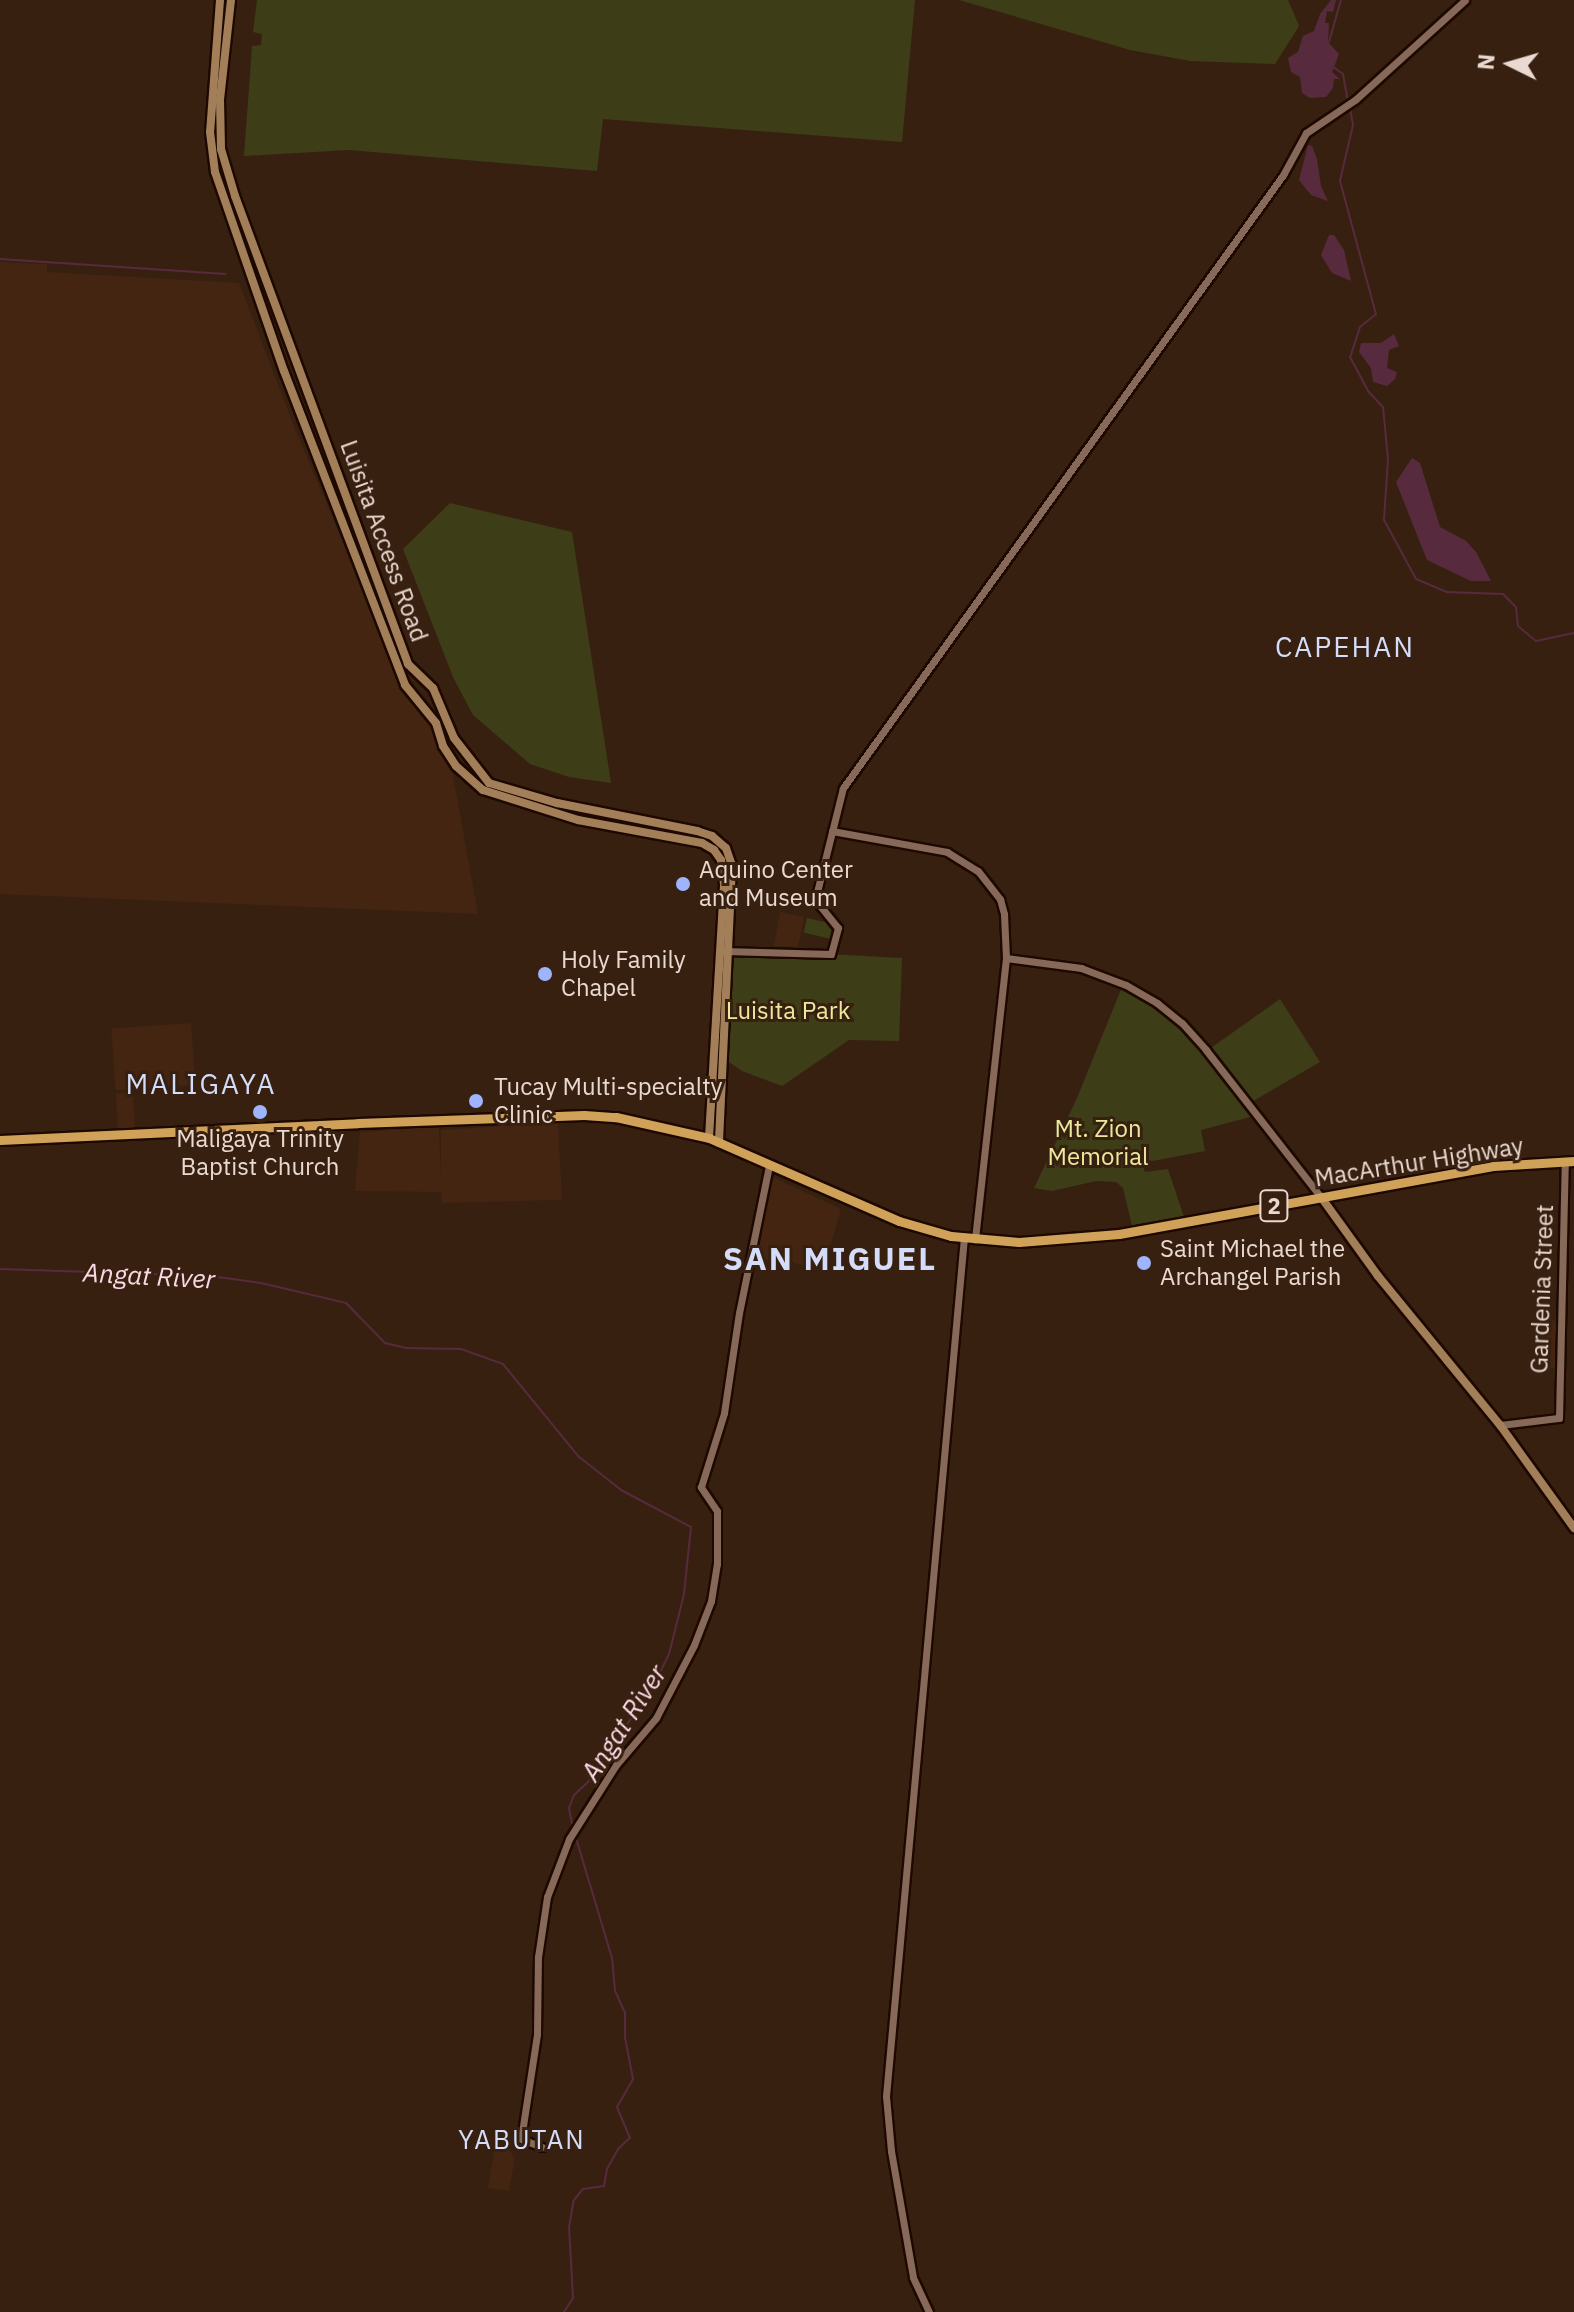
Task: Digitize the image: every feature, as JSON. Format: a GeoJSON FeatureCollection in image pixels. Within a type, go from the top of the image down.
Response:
{"type":"FeatureCollection","features":[{"type":"Feature","properties":{"kind":"highway","name":"MacArthur Highway"},"geometry":{"type":"LineString","coordinates":[[0,1140],[584,1115],[634,1120],[709,1138],[899,1221],[969,1238],[1019,1242],[1091,1238],[1480,1168],[1570,1161]]}},
{"type":"Feature","properties":{"kind":"main road","name":"Luisita Access Road"},"geometry":{"type":"LineString","coordinates":[[220,0],[210,132],[215,172],[284,371],[405,685],[436,723],[449,758],[483,790],[578,820],[702,843],[714,850],[724,869],[719,1143]]}},
{"type":"Feature","properties":{"kind":"main road","name":"Luisita Access Road"},"geometry":{"type":"LineString","coordinates":[[231,0],[220,100],[221,149],[235,196],[408,664],[433,688],[454,738],[489,783],[557,803],[697,831],[712,836],[726,848],[732,865],[722,951],[709,1138]]}},
{"type":"Feature","properties":{"kind":"main road"},"geometry":{"type":"LineString","coordinates":[[1321,1197],[1387,1288],[1500,1425],[1574,1528]]}},
{"type":"Feature","properties":{"kind":"street"},"geometry":{"type":"LineString","coordinates":[[722,951],[831,954],[838,928],[815,900],[843,788],[1283,175],[1310,131],[1347,106],[1465,0]]}},
{"type":"Feature","properties":{"kind":"street"},"geometry":{"type":"LineString","coordinates":[[832,831],[921,845],[968,862],[1000,899],[1004,914],[1006,958],[969,1238],[886,2096],[891,2151],[913,2277],[929,2312]]}},
{"type":"Feature","properties":{"kind":"street"},"geometry":{"type":"LineString","coordinates":[[1006,958],[1081,968],[1126,985],[1157,1003],[1182,1023],[1206,1050],[1321,1197]]}},
{"type":"Feature","properties":{"kind":"street","name":"Gardenia Street"},"geometry":{"type":"LineString","coordinates":[[1500,1425],[1559,1418],[1570,1161]]}},
{"type":"Feature","properties":{"kind":"street"},"geometry":{"type":"LineString","coordinates":[[542,2147],[521,2139],[537,2034],[538,1957],[550,1885],[581,1820],[616,1765],[656,1718],[691,1650],[711,1601],[717,1564],[717,1511],[701,1487],[724,1413],[739,1313],[769,1165]]}},
{"type":"Feature","properties":{"kind":"shaded area"},"geometry":{"type":"Polygon","coordinates":[[[1331,0],[1336,0],[1333,12],[1327,11],[1325,23],[1329,23],[1328,42],[1339,54],[1332,72],[1340,79],[1334,79],[1333,88],[1326,97],[1310,98],[1302,93],[1300,77],[1291,72],[1288,58],[1298,52],[1303,36],[1314,31],[1320,14],[1331,0]]]}},
{"type":"Feature","properties":{"kind":"shaded area"},"geometry":{"type":"Polygon","coordinates":[[[1308,145],[1312,146],[1317,159],[1321,186],[1328,201],[1311,195],[1299,180],[1308,145]]]}},
{"type":"Feature","properties":{"kind":"shaded area"},"geometry":{"type":"Polygon","coordinates":[[[1329,235],[1334,235],[1344,250],[1351,281],[1332,273],[1321,255],[1329,235]]]}},
{"type":"Feature","properties":{"kind":"shaded area"},"geometry":{"type":"Polygon","coordinates":[[[0,262],[47,264],[47,272],[239,283],[295,429],[381,632],[400,688],[435,726],[452,770],[478,914],[0,894],[0,262]]]}},
{"type":"Feature","properties":{"kind":"shaded area"},"geometry":{"type":"Polygon","coordinates":[[[1394,334],[1399,346],[1389,350],[1387,368],[1397,372],[1395,379],[1387,386],[1373,382],[1371,368],[1359,352],[1361,343],[1381,343],[1394,334]]]}},
{"type":"Feature","properties":{"kind":"shaded area"},"geometry":{"type":"Polygon","coordinates":[[[1412,458],[1420,463],[1440,527],[1466,541],[1476,552],[1491,581],[1471,581],[1427,560],[1396,482],[1412,458]]]}},
{"type":"Feature","properties":{"kind":"shaded area"},"geometry":{"type":"Polygon","coordinates":[[[780,912],[804,917],[798,947],[774,946],[780,912]]]}},
{"type":"Feature","properties":{"kind":"shaded area"},"geometry":{"type":"Polygon","coordinates":[[[191,1023],[195,1085],[116,1090],[111,1029],[191,1023]]]}},
{"type":"Feature","properties":{"kind":"shaded area"},"geometry":{"type":"Polygon","coordinates":[[[133,1092],[135,1128],[118,1129],[116,1093],[133,1092]]]}},
{"type":"Feature","properties":{"kind":"shaded area"},"geometry":{"type":"Polygon","coordinates":[[[558,1123],[562,1200],[442,1203],[441,1192],[355,1191],[360,1132],[439,1127],[441,1179],[441,1130],[558,1123]]]}},
{"type":"Feature","properties":{"kind":"shaded area"},"geometry":{"type":"Polygon","coordinates":[[[770,1176],[841,1209],[826,1261],[811,1259],[809,1267],[788,1261],[787,1266],[754,1256],[770,1176]]]}},
{"type":"Feature","properties":{"kind":"shaded area"},"geometry":{"type":"Polygon","coordinates":[[[1536,1319],[1558,1321],[1557,1368],[1541,1368],[1541,1360],[1537,1359],[1536,1319]]]}},
{"type":"Feature","properties":{"kind":"shaded area"},"geometry":{"type":"Polygon","coordinates":[[[495,2147],[509,2150],[515,2158],[509,2191],[488,2188],[495,2147]]]}},
{"type":"Feature","properties":{"kind":"green space"},"geometry":{"type":"Polygon","coordinates":[[[257,0],[915,0],[902,142],[603,119],[597,171],[349,150],[244,156],[252,46],[261,45],[262,34],[253,32],[257,0]]]}},
{"type":"Feature","properties":{"kind":"green space"},"geometry":{"type":"Polygon","coordinates":[[[959,0],[1288,0],[1299,26],[1275,64],[1190,61],[1130,50],[959,0]]]}},
{"type":"Feature","properties":{"kind":"green space"},"geometry":{"type":"Polygon","coordinates":[[[450,503],[572,532],[611,783],[569,777],[530,764],[473,715],[453,677],[403,549],[450,503]]]}},
{"type":"Feature","properties":{"kind":"green space"},"geometry":{"type":"Polygon","coordinates":[[[807,918],[833,924],[830,939],[804,933],[807,918]]]}},
{"type":"Feature","properties":{"kind":"green space","name":"Luisita Park"},"geometry":{"type":"Polygon","coordinates":[[[733,949],[902,958],[899,1041],[849,1040],[782,1086],[742,1071],[726,1060],[733,949]]]}},
{"type":"Feature","properties":{"kind":"green space","name":"Mt. Zion Memorial"},"geometry":{"type":"Polygon","coordinates":[[[1122,987],[1154,1005],[1195,1042],[1254,1116],[1201,1130],[1205,1151],[1142,1163],[1145,1172],[1168,1169],[1184,1217],[1132,1226],[1123,1188],[1116,1182],[1096,1181],[1052,1191],[1034,1188],[1077,1098],[1122,987]]]}},
{"type":"Feature","properties":{"kind":"green space"},"geometry":{"type":"Polygon","coordinates":[[[1280,999],[1320,1062],[1250,1103],[1208,1050],[1280,999]]]}},
{"type":"Feature","properties":{"kind":"waterway"},"geometry":{"type":"LineString","coordinates":[[1329,42],[1341,0]]}},
{"type":"Feature","properties":{"kind":"waterway"},"geometry":{"type":"LineString","coordinates":[[1332,66],[1343,74],[1348,102]]}},
{"type":"Feature","properties":{"kind":"waterway"},"geometry":{"type":"LineString","coordinates":[[1350,108],[1353,125],[1340,181],[1376,314],[1360,327],[1350,357],[1368,391],[1383,407],[1388,459],[1384,520],[1416,579],[1446,592],[1503,594],[1516,607],[1518,626],[1536,641],[1574,633]]}},
{"type":"Feature","properties":{"kind":"waterway"},"geometry":{"type":"LineString","coordinates":[[0,259],[226,274]]}},
{"type":"Feature","properties":{"kind":"waterway","name":"Angat River"},"geometry":{"type":"LineString","coordinates":[[0,1269],[210,1276],[261,1283],[346,1303],[385,1343],[406,1348],[461,1349],[503,1364],[578,1456],[621,1490],[691,1527],[684,1594],[669,1654],[655,1683],[588,1782],[574,1795],[569,1808],[573,1829]]}},
{"type":"Feature","properties":{"kind":"waterway","name":"Angat River"},"geometry":{"type":"LineString","coordinates":[[564,2312],[573,2298],[569,2227],[574,2200],[583,2189],[604,2186],[607,2169],[618,2149],[630,2138],[617,2107],[633,2079],[625,2038],[625,2013],[615,1991],[612,1958],[575,1835]]}},
{"type":"Feature","properties":{"kind":"place","name":"Aquino Center and Museum"},"geometry":{"type":"Point","coordinates":[683,884]}},
{"type":"Feature","properties":{"kind":"place","name":"Holy Family Chapel"},"geometry":{"type":"Point","coordinates":[545,974]}},
{"type":"Feature","properties":{"kind":"place","name":"Tucay Multi-specialty Clinic"},"geometry":{"type":"Point","coordinates":[476,1101]}},
{"type":"Feature","properties":{"kind":"place","name":"Maligaya Trinity Baptist Church"},"geometry":{"type":"Point","coordinates":[260,1112]}},
{"type":"Feature","properties":{"kind":"place","name":"Saint Michael the Archangel Parish"},"geometry":{"type":"Point","coordinates":[1144,1263]}},
{"type":"Feature","properties":{"kind":"district","name":"CAPEHAN"},"geometry":{"type":"Point","coordinates":[1345,647]}},
{"type":"Feature","properties":{"kind":"district","name":"MALIGAYA"},"geometry":{"type":"Point","coordinates":[201,1084]}},
{"type":"Feature","properties":{"kind":"district","name":"SAN MIGUEL"},"geometry":{"type":"Point","coordinates":[830,1258]}},
{"type":"Feature","properties":{"kind":"district","name":"YABUTAN"},"geometry":{"type":"Point","coordinates":[522,2140]}}]}
